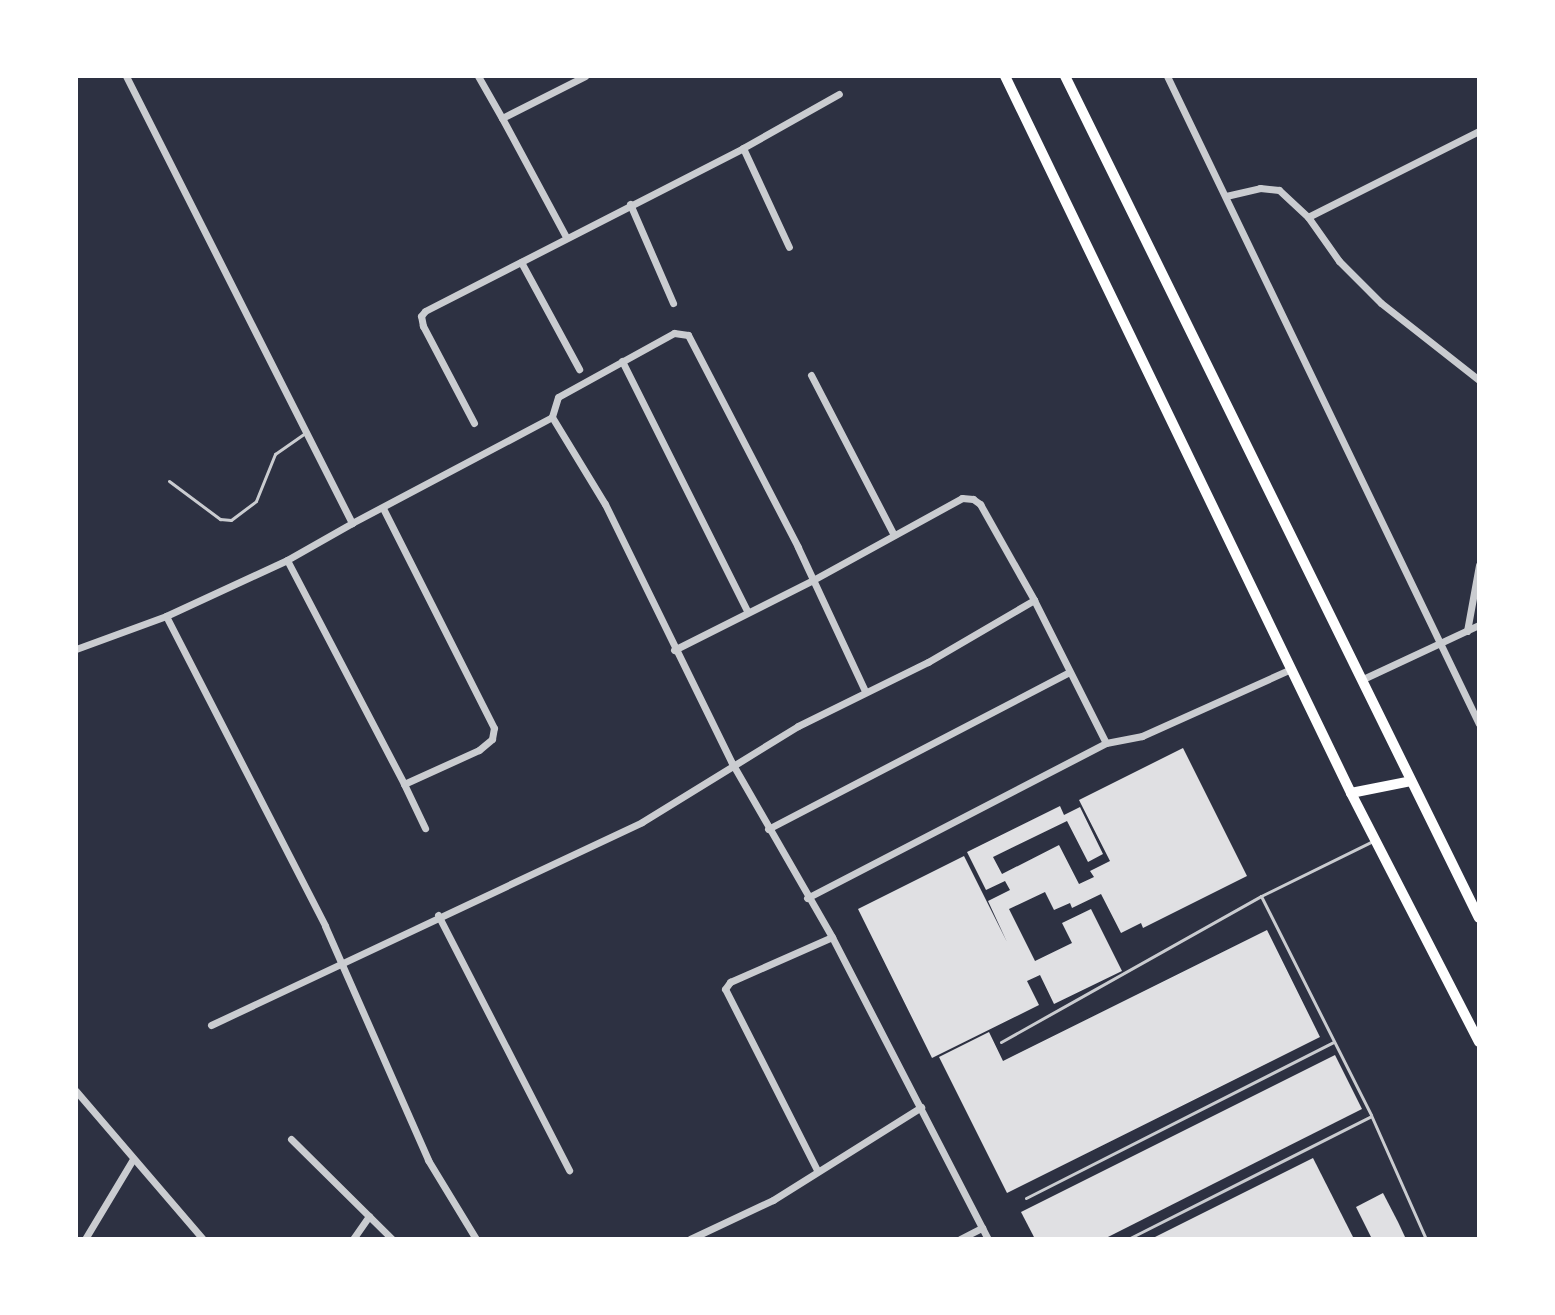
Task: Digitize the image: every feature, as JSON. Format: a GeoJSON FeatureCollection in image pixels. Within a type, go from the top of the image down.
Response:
{"type":"FeatureCollection","features":[{"type":"Feature","properties":{"kind":"main road"},"geometry":{"type":"LineString","coordinates":[[1005,76],[1351,793],[1479,1042]]}},
{"type":"Feature","properties":{"kind":"main road"},"geometry":{"type":"LineString","coordinates":[[1065,76],[1479,918]]}},
{"type":"Feature","properties":{"kind":"main road"},"geometry":{"type":"LineString","coordinates":[[1351,793],[1411,781]]}},
{"type":"Feature","properties":{"kind":"street"},"geometry":{"type":"LineString","coordinates":[[126,76],[352,523]]}},
{"type":"Feature","properties":{"kind":"street"},"geometry":{"type":"LineString","coordinates":[[478,76],[566,237]]}},
{"type":"Feature","properties":{"kind":"street"},"geometry":{"type":"LineString","coordinates":[[502,118],[585,76]]}},
{"type":"Feature","properties":{"kind":"street"},"geometry":{"type":"LineString","coordinates":[[1167,76],[1479,724]]}},
{"type":"Feature","properties":{"kind":"street"},"geometry":{"type":"LineString","coordinates":[[474,423],[421,316],[434,305],[743,148],[839,94]]}},
{"type":"Feature","properties":{"kind":"street"},"geometry":{"type":"LineString","coordinates":[[1308,217],[1479,131]]}},
{"type":"Feature","properties":{"kind":"street"},"geometry":{"type":"LineString","coordinates":[[743,148],[789,247]]}},
{"type":"Feature","properties":{"kind":"street"},"geometry":{"type":"LineString","coordinates":[[1226,196],[1274,187],[1308,217],[1339,261],[1381,303],[1479,380]]}},
{"type":"Feature","properties":{"kind":"street"},"geometry":{"type":"LineString","coordinates":[[630,204],[673,303]]}},
{"type":"Feature","properties":{"kind":"street"},"geometry":{"type":"LineString","coordinates":[[521,262],[579,369]]}},
{"type":"Feature","properties":{"kind":"street"},"geometry":{"type":"LineString","coordinates":[[76,649],[166,616],[287,560],[552,417],[558,397],[674,333],[688,335],[741,432],[865,691]]}},
{"type":"Feature","properties":{"kind":"street"},"geometry":{"type":"LineString","coordinates":[[622,361],[747,611]]}},
{"type":"Feature","properties":{"kind":"street"},"geometry":{"type":"LineString","coordinates":[[811,375],[894,535]]}},
{"type":"Feature","properties":{"kind":"street"},"geometry":{"type":"LineString","coordinates":[[552,417],[605,504],[732,763],[832,937],[988,1239]]}},
{"type":"Feature","properties":{"kind":"street"},"geometry":{"type":"LineString","coordinates":[[674,650],[813,580],[962,498],[973,499],[980,504],[1034,600],[1106,743]]}},
{"type":"Feature","properties":{"kind":"street"},"geometry":{"type":"LineString","coordinates":[[383,508],[494,728],[492,739],[479,750],[404,784]]}},
{"type":"Feature","properties":{"kind":"street"},"geometry":{"type":"LineString","coordinates":[[287,560],[425,828]]}},
{"type":"Feature","properties":{"kind":"street"},"geometry":{"type":"LineString","coordinates":[[1467,631],[1479,565]]}},
{"type":"Feature","properties":{"kind":"street"},"geometry":{"type":"LineString","coordinates":[[211,1025],[438,915],[642,822],[732,763],[865,691],[928,662],[1034,600]]}},
{"type":"Feature","properties":{"kind":"street"},"geometry":{"type":"LineString","coordinates":[[166,616],[342,962],[428,1160],[476,1239]]}},
{"type":"Feature","properties":{"kind":"street"},"geometry":{"type":"LineString","coordinates":[[1363,679],[1479,625]]}},
{"type":"Feature","properties":{"kind":"street"},"geometry":{"type":"LineString","coordinates":[[807,898],[1106,743],[1142,736],[1291,669]]}},
{"type":"Feature","properties":{"kind":"street"},"geometry":{"type":"LineString","coordinates":[[768,829],[1069,672]]}},
{"type":"Feature","properties":{"kind":"street"},"geometry":{"type":"LineString","coordinates":[[438,915],[569,1170]]}},
{"type":"Feature","properties":{"kind":"street"},"geometry":{"type":"LineString","coordinates":[[817,1170],[725,989],[730,982],[832,937]]}},
{"type":"Feature","properties":{"kind":"street"},"geometry":{"type":"LineString","coordinates":[[76,1091],[200,1238]]}},
{"type":"Feature","properties":{"kind":"street"},"geometry":{"type":"LineString","coordinates":[[690,1239],[773,1200],[921,1107]]}},
{"type":"Feature","properties":{"kind":"street"},"geometry":{"type":"LineString","coordinates":[[291,1139],[392,1239]]}},
{"type":"Feature","properties":{"kind":"street"},"geometry":{"type":"LineString","coordinates":[[85,1239],[133,1159]]}},
{"type":"Feature","properties":{"kind":"street"},"geometry":{"type":"LineString","coordinates":[[353,1239],[369,1216]]}},
{"type":"Feature","properties":{"kind":"street"},"geometry":{"type":"LineString","coordinates":[[960,1239],[982,1228]]}},
{"type":"Feature","properties":{"kind":"lane"},"geometry":{"type":"LineString","coordinates":[[169,481],[220,519],[231,520],[256,501],[275,454],[306,432]]}},
{"type":"Feature","properties":{"kind":"lane"},"geometry":{"type":"LineString","coordinates":[[1001,1042],[1261,896],[1376,840]]}},
{"type":"Feature","properties":{"kind":"lane"},"geometry":{"type":"LineString","coordinates":[[1261,896],[1371,1115],[1426,1239]]}},
{"type":"Feature","properties":{"kind":"lane"},"geometry":{"type":"LineString","coordinates":[[1026,1198],[1334,1042]]}},
{"type":"Feature","properties":{"kind":"lane"},"geometry":{"type":"LineString","coordinates":[[1128,1239],[1371,1115]]}},
{"type":"Feature","properties":{"kind":"building"},"geometry":{"type":"Polygon","coordinates":[[[1183,748],[1247,876],[1143,928],[1141,923],[1121,933],[1101,894],[1072,908],[1070,903],[1054,910],[1045,892],[1009,909],[1035,961],[1072,943],[1062,923],[1091,909],[1122,971],[1054,1004],[1040,975],[1027,981],[1039,1005],[932,1058],[858,909],[964,856],[1007,942],[988,901],[1010,890],[1005,881],[986,890],[967,852],[1060,806],[1064,815],[1080,807],[1103,854],[1088,862],[1067,821],[993,857],[1002,874],[1059,845],[1079,884],[1094,877],[1090,871],[1110,861],[1079,800],[1183,748]]]}},
{"type":"Feature","properties":{"kind":"building"},"geometry":{"type":"Polygon","coordinates":[[[1267,930],[1320,1037],[1007,1193],[939,1057],[989,1032],[1003,1061],[1267,930]]]}},
{"type":"Feature","properties":{"kind":"building"},"geometry":{"type":"Polygon","coordinates":[[[1335,1055],[1362,1109],[1104,1239],[1035,1239],[1021,1212],[1335,1055]]]}},
{"type":"Feature","properties":{"kind":"building"},"geometry":{"type":"Polygon","coordinates":[[[1313,1158],[1354,1239],[1151,1239],[1313,1158]]]}},
{"type":"Feature","properties":{"kind":"building"},"geometry":{"type":"Polygon","coordinates":[[[1383,1193],[1406,1239],[1372,1239],[1356,1207],[1383,1193]]]}}]}
